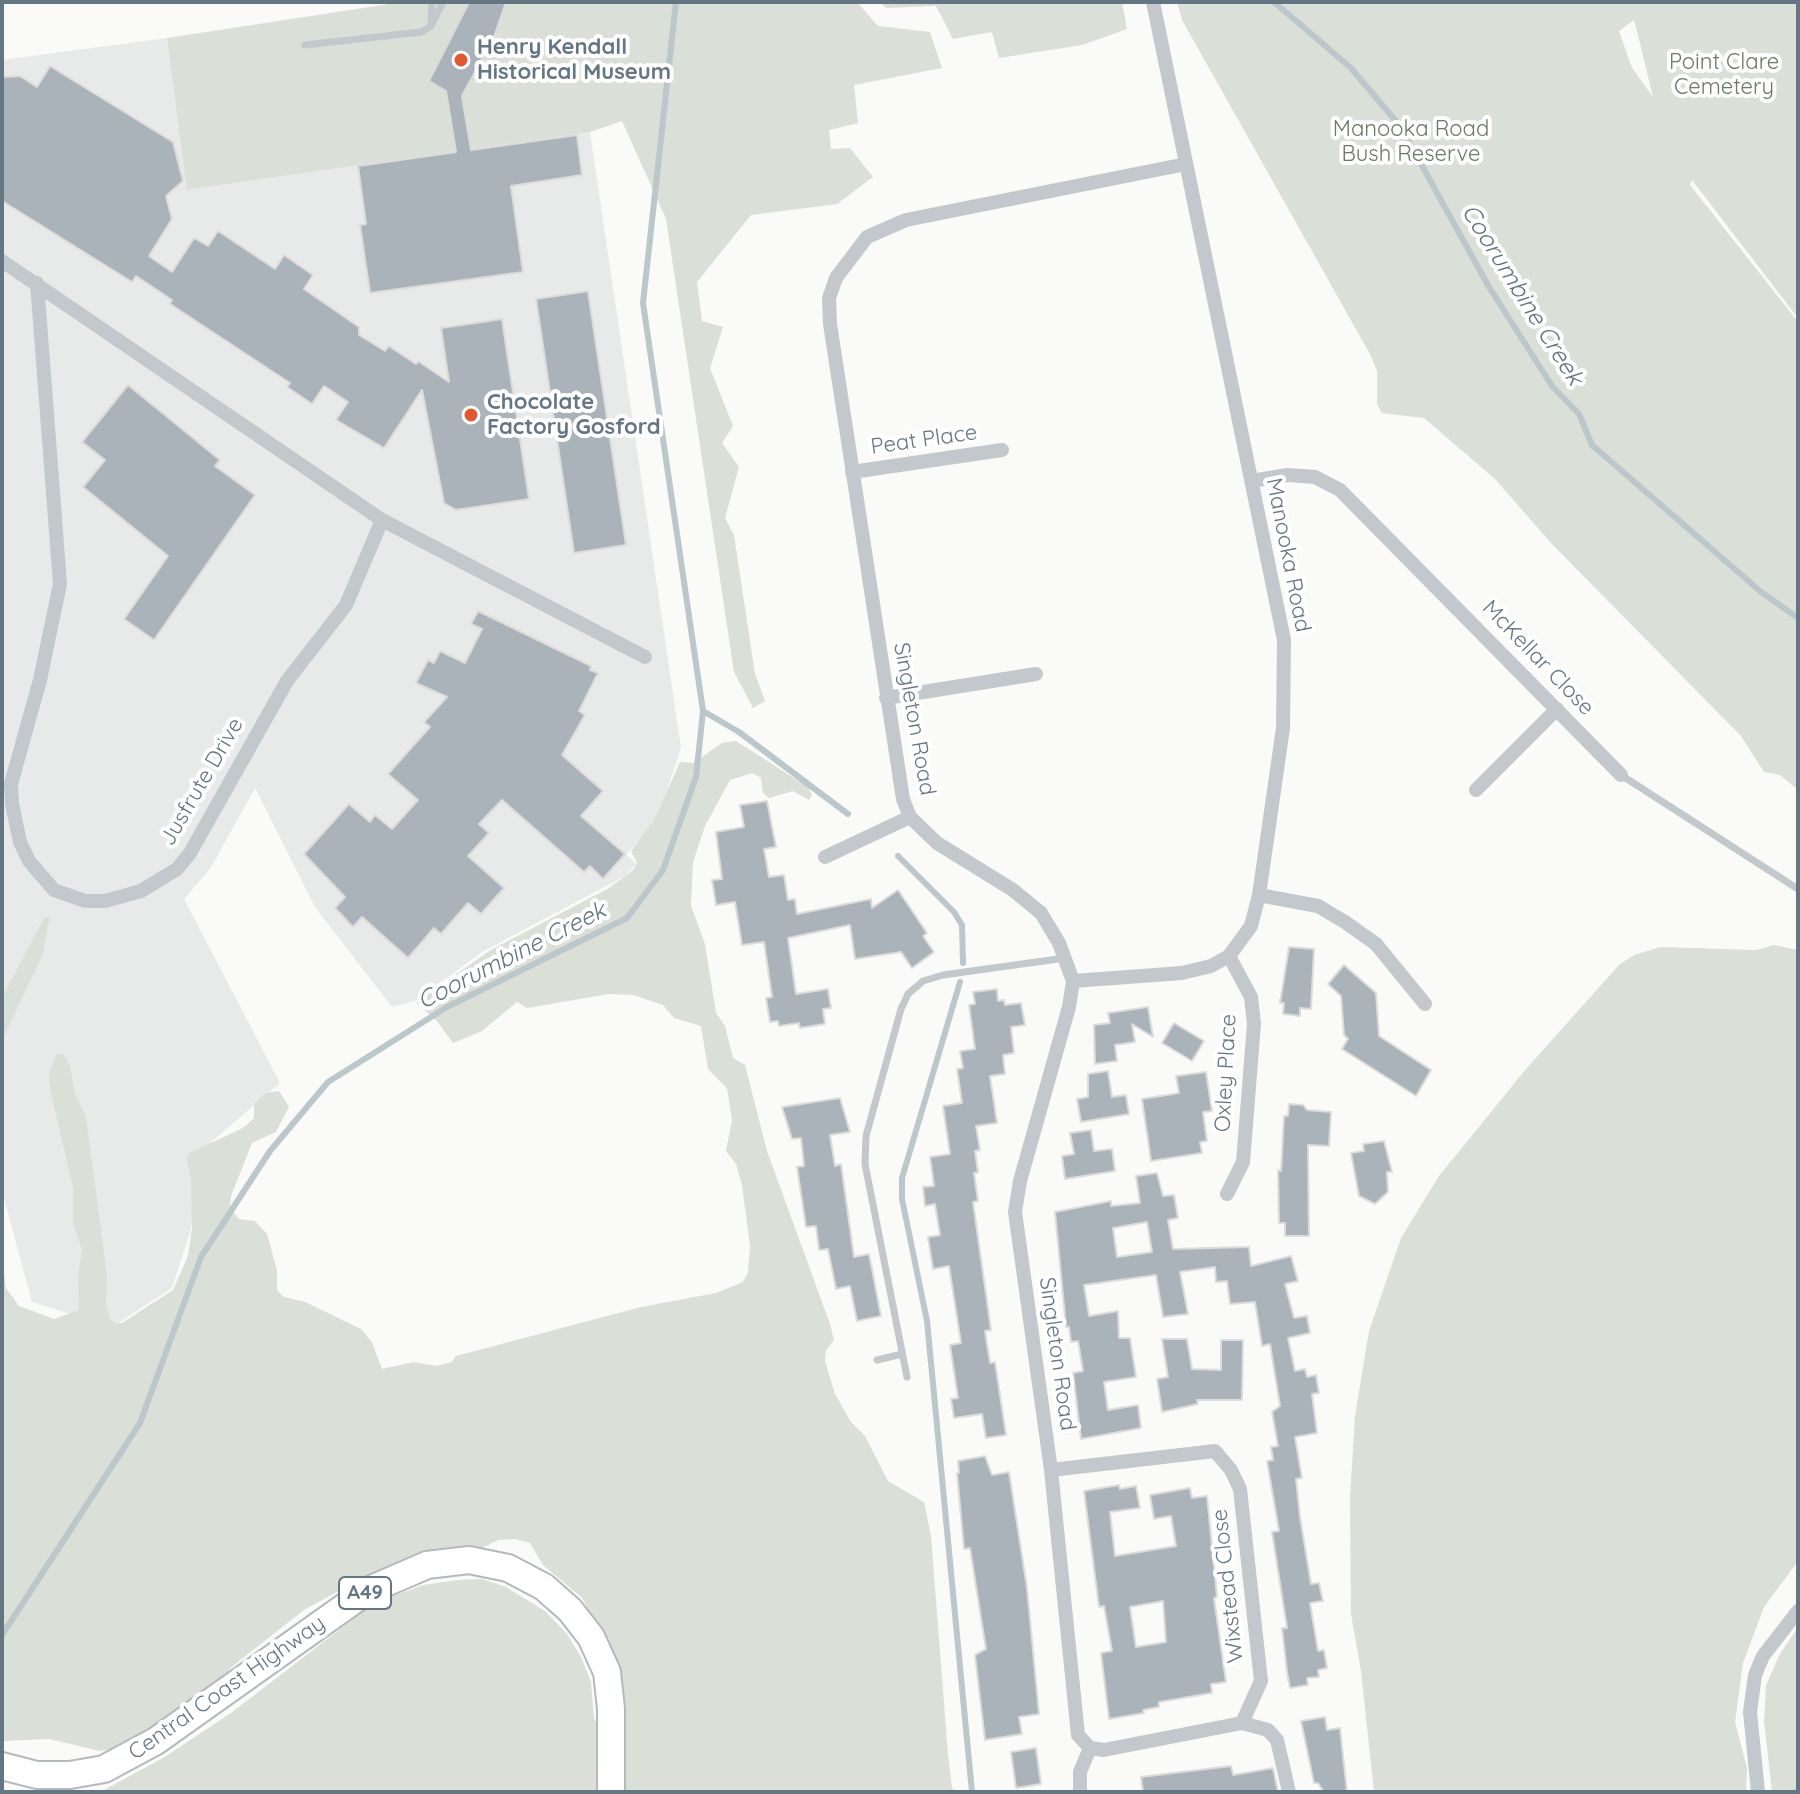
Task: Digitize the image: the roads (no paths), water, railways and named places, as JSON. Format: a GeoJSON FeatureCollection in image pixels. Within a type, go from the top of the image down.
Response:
{"type":"FeatureCollection","features":[{"type":"Feature","properties":{"kind":"highway","name":"Central Coast Highway"},"geometry":{"type":"LineString","coordinates":[[2,1766],[37,1775],[70,1775],[104,1769],[156,1741],[367,1591],[427,1565],[469,1560],[508,1568],[544,1587],[570,1610],[591,1637],[609,1685],[611,1792]]}},
{"type":"Feature","properties":{"kind":"street","name":"Manooka Road"},"geometry":{"type":"LineString","coordinates":[[1153,2],[1284,640],[1283,728],[1259,895],[1251,926],[1229,956]]}},
{"type":"Feature","properties":{"kind":"street","name":"Singleton Road"},"geometry":{"type":"LineString","coordinates":[[1090,1748],[1078,1735],[1075,1715],[1051,1470],[1015,1212],[1020,1181],[1069,1007],[1073,981],[1065,958],[1041,913],[1013,890],[937,843],[910,817],[896,767],[829,298],[848,257],[867,237],[906,220],[1186,164]]}},
{"type":"Feature","properties":{"kind":"street"},"geometry":{"type":"LineString","coordinates":[[2,261],[382,520],[645,657]]}},
{"type":"Feature","properties":{"kind":"street","name":"Jusfrute Drive"},"geometry":{"type":"LineString","coordinates":[[37,283],[60,584],[40,680],[11,784],[20,842],[29,861],[54,890],[85,901],[105,901],[141,891],[177,869],[190,853],[287,681],[346,605],[382,520]]}},
{"type":"Feature","properties":{"kind":"street","name":"Peat Place"},"geometry":{"type":"LineString","coordinates":[[852,472],[1002,450]]}},
{"type":"Feature","properties":{"kind":"street","name":"McKellar Close"},"geometry":{"type":"LineString","coordinates":[[1251,481],[1288,475],[1315,477],[1340,490],[1621,775]]}},
{"type":"Feature","properties":{"kind":"street"},"geometry":{"type":"LineString","coordinates":[[886,698],[1036,674]]}},
{"type":"Feature","properties":{"kind":"street"},"geometry":{"type":"LineString","coordinates":[[1476,790],[1557,709]]}},
{"type":"Feature","properties":{"kind":"street"},"geometry":{"type":"LineString","coordinates":[[825,857],[910,817]]}},
{"type":"Feature","properties":{"kind":"street"},"geometry":{"type":"LineString","coordinates":[[1259,895],[1318,906],[1345,922],[1376,944],[1425,1004]]}},
{"type":"Feature","properties":{"kind":"street"},"geometry":{"type":"LineString","coordinates":[[1073,981],[1182,973],[1211,966],[1229,956]]}},
{"type":"Feature","properties":{"kind":"street","name":"Oxley Place"},"geometry":{"type":"LineString","coordinates":[[1227,1194],[1243,1162],[1254,1024],[1251,997],[1229,956]]}},
{"type":"Feature","properties":{"kind":"street","name":"Wixstead Close"},"geometry":{"type":"LineString","coordinates":[[1051,1470],[1215,1451],[1240,1489],[1261,1681],[1242,1723]]}},
{"type":"Feature","properties":{"kind":"street"},"geometry":{"type":"LineString","coordinates":[[1758,1792],[1750,1712],[1755,1675],[1763,1656],[1798,1611]]}},
{"type":"Feature","properties":{"kind":"street"},"geometry":{"type":"LineString","coordinates":[[1080,1792],[1080,1772],[1090,1748],[1104,1750],[1242,1723],[1268,1730],[1277,1740],[1289,1792]]}},
{"type":"Feature","properties":{"kind":"lane"},"geometry":{"type":"LineString","coordinates":[[431,26],[432,2]]}},
{"type":"Feature","properties":{"kind":"lane"},"geometry":{"type":"LineString","coordinates":[[305,45],[421,32],[431,26],[443,2]]}},
{"type":"Feature","properties":{"kind":"lane","name":"McKellar Close"},"geometry":{"type":"LineString","coordinates":[[1621,775],[1798,889]]}},
{"type":"Feature","properties":{"kind":"lane"},"geometry":{"type":"LineString","coordinates":[[907,1377],[865,1164],[866,1136],[901,1009],[908,994],[923,981],[943,975],[1065,958]]}},
{"type":"Feature","properties":{"kind":"lane"},"geometry":{"type":"LineString","coordinates":[[877,1360],[902,1354]]}},
{"type":"Feature","properties":{"kind":"waterway","name":"Coorumbine Creek"},"geometry":{"type":"LineString","coordinates":[[2,1635],[140,1423],[201,1257],[270,1151],[328,1082],[447,1007],[627,918],[663,870],[696,777],[703,711],[643,303],[676,2]]}},
{"type":"Feature","properties":{"kind":"waterway","name":"Coorumbine Creek"},"geometry":{"type":"LineString","coordinates":[[1274,2],[1351,68],[1400,126],[1489,287],[1552,386],[1579,414],[1592,445],[1760,591],[1798,618]]}},
{"type":"Feature","properties":{"kind":"waterway"},"geometry":{"type":"LineString","coordinates":[[703,711],[739,732],[848,814]]}},
{"type":"Feature","properties":{"kind":"waterway"},"geometry":{"type":"LineString","coordinates":[[898,856],[954,912],[962,925],[963,963]]}},
{"type":"Feature","properties":{"kind":"waterway"},"geometry":{"type":"LineString","coordinates":[[960,982],[902,1178],[902,1199],[927,1321],[972,1792]]}},
{"type":"Feature","properties":{"kind":"place","name":"Henry Kendall Historical Museum"},"geometry":{"type":"Point","coordinates":[461,60]}},
{"type":"Feature","properties":{"kind":"place","name":"Chocolate Factory Gosford"},"geometry":{"type":"Point","coordinates":[471,415]}},
{"type":"Feature","properties":{"kind":"park label","name":"Point Clare Cemetery"},"geometry":{"type":"Point","coordinates":[1724,74]}},
{"type":"Feature","properties":{"kind":"park label","name":"Manooka Road Bush Reserve"},"geometry":{"type":"Point","coordinates":[1411,142]}}]}
